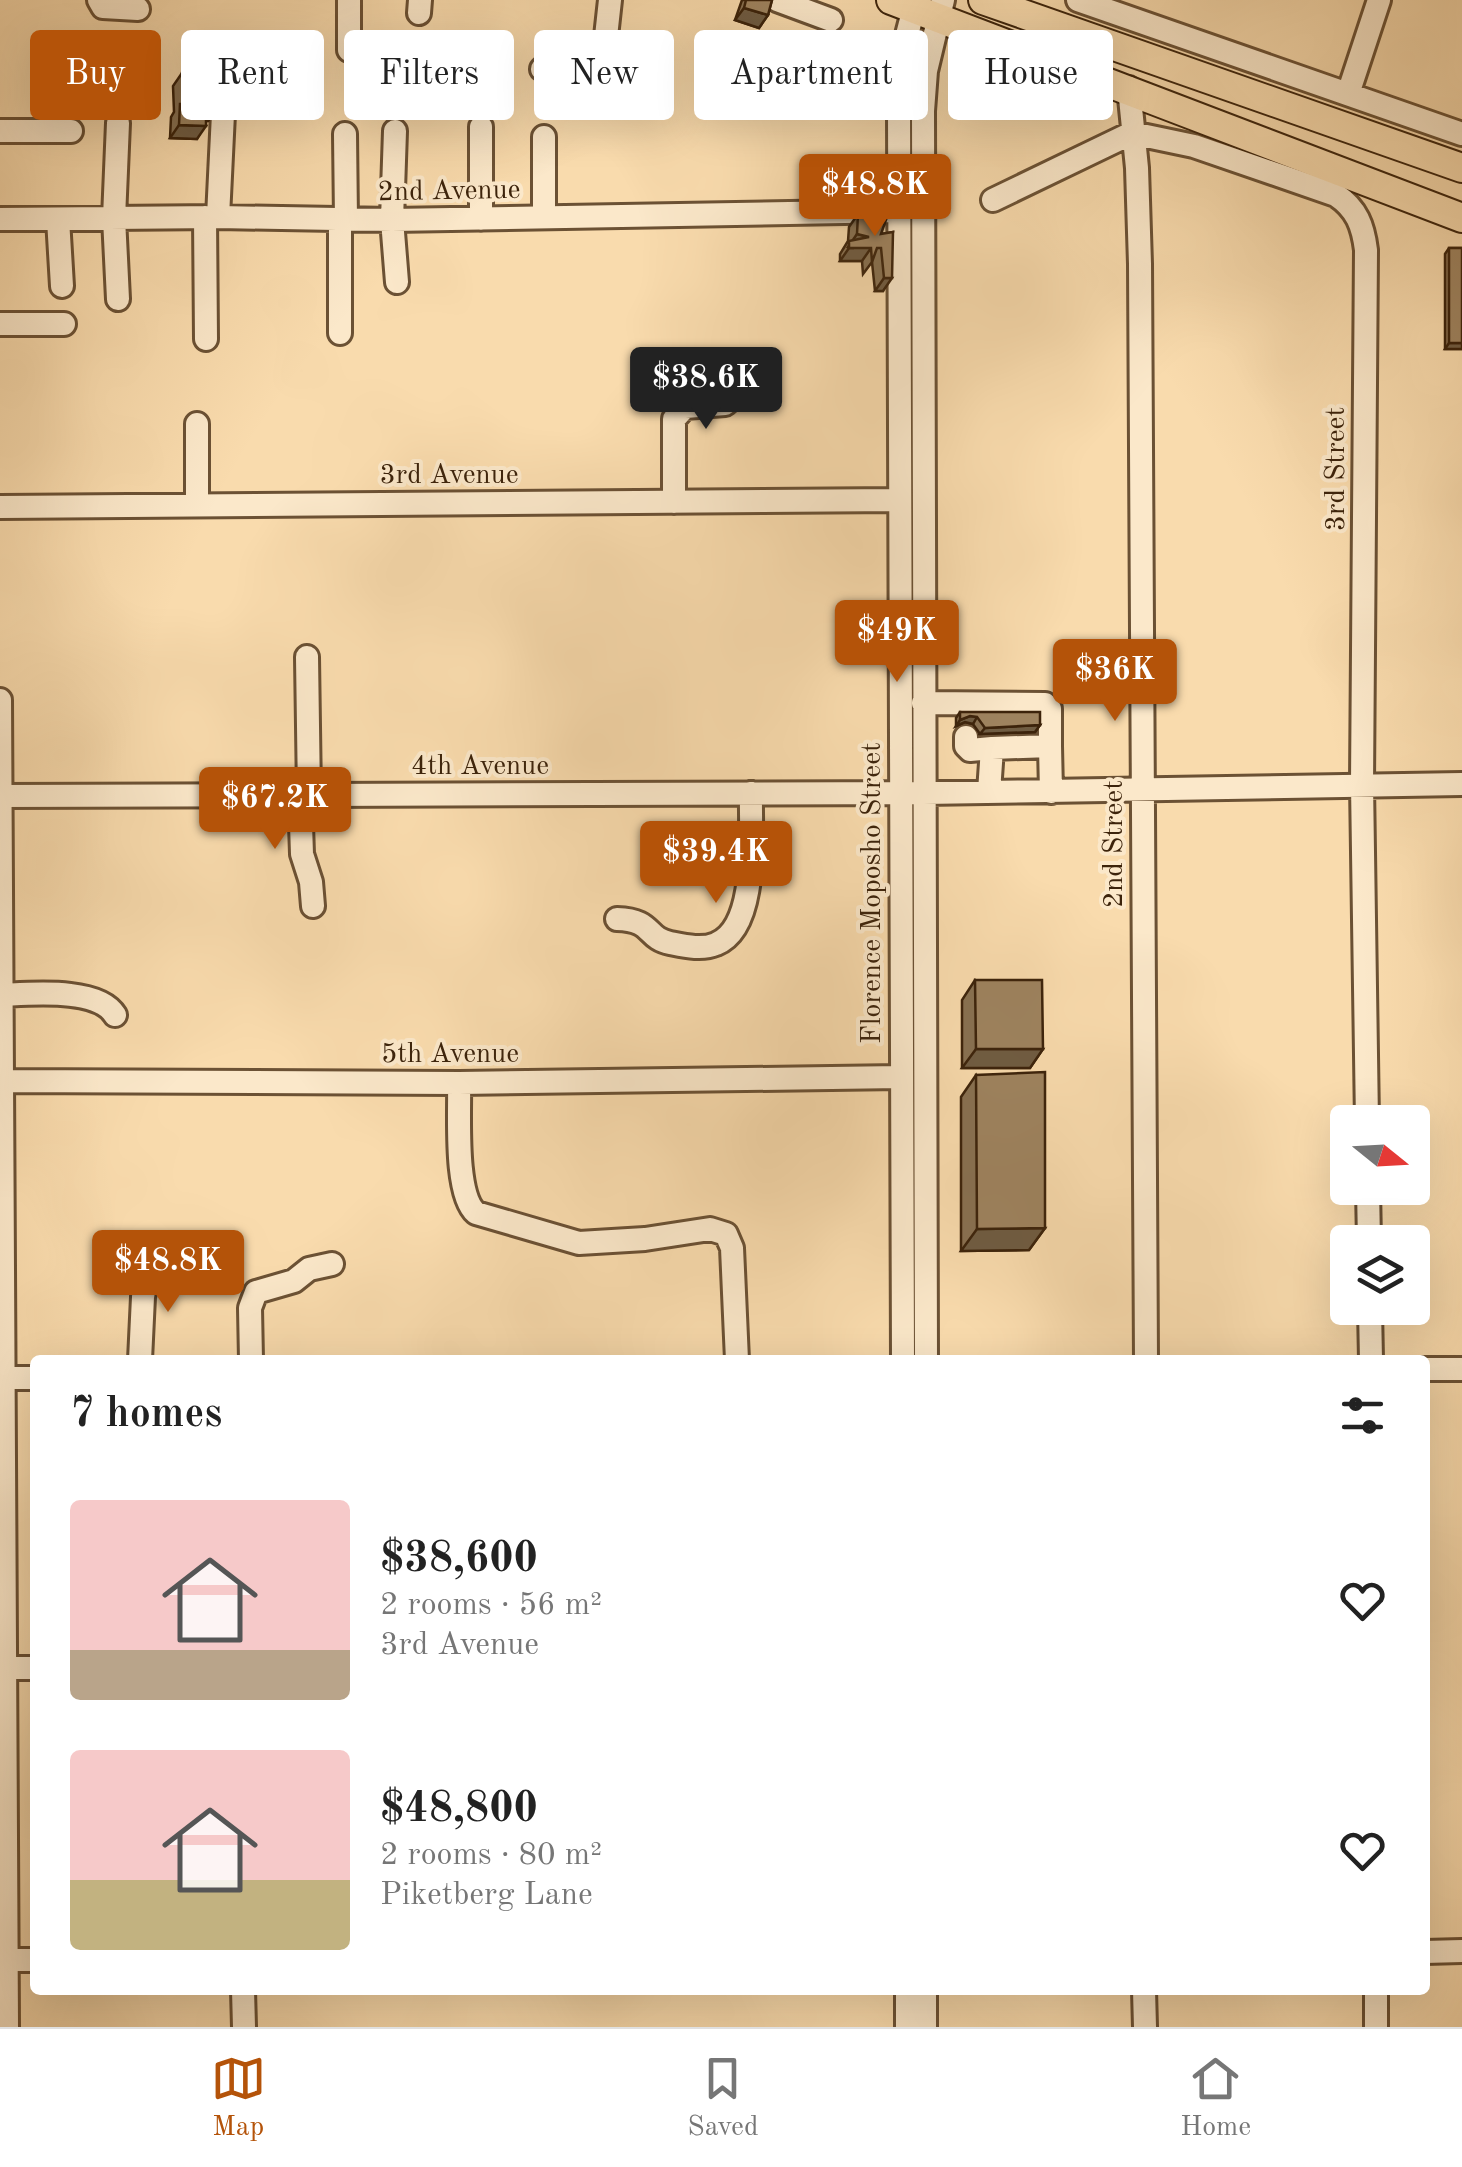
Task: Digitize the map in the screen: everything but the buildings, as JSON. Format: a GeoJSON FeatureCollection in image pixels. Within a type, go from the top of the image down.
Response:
{"type":"FeatureCollection","features":[{"type":"Feature","properties":{"kind":"main road"},"geometry":{"type":"LineString","coordinates":[[984,0],[1066,30]]}},
{"type":"Feature","properties":{"kind":"main road"},"geometry":{"type":"LineString","coordinates":[[921,5],[1462,218]]}},
{"type":"Feature","properties":{"kind":"main road"},"geometry":{"type":"LineString","coordinates":[[1113,47],[1462,168]]}},
{"type":"Feature","properties":{"kind":"street"},"geometry":{"type":"LineString","coordinates":[[99,0],[103,7],[138,9]]}},
{"type":"Feature","properties":{"kind":"street"},"geometry":{"type":"LineString","coordinates":[[349,0],[349,30]]}},
{"type":"Feature","properties":{"kind":"street"},"geometry":{"type":"LineString","coordinates":[[610,0],[611,30]]}},
{"type":"Feature","properties":{"kind":"street"},"geometry":{"type":"LineString","coordinates":[[777,0],[831,20]]}},
{"type":"Feature","properties":{"kind":"street"},"geometry":{"type":"LineString","coordinates":[[1078,0],[1462,134]]}},
{"type":"Feature","properties":{"kind":"street"},"geometry":{"type":"LineString","coordinates":[[1348,94],[1380,0]]}},
{"type":"Feature","properties":{"kind":"street","name":"Florence Moposho Street"},"geometry":{"type":"LineString","coordinates":[[921,5],[900,66],[899,500],[912,793],[926,1355]]}},
{"type":"Feature","properties":{"kind":"street","name":"Florence Moposho Street"},"geometry":{"type":"LineString","coordinates":[[903,1355],[900,1077],[912,793],[924,703],[926,71],[921,5]]}},
{"type":"Feature","properties":{"kind":"street"},"geometry":{"type":"LineString","coordinates":[[1101,30],[1105,9]]}},
{"type":"Feature","properties":{"kind":"street","name":"2nd Street"},"geometry":{"type":"LineString","coordinates":[[1129,88],[1140,264],[1146,1355]]}},
{"type":"Feature","properties":{"kind":"street"},"geometry":{"type":"LineString","coordinates":[[206,339],[211,217],[221,120]]}},
{"type":"Feature","properties":{"kind":"street"},"geometry":{"type":"LineString","coordinates":[[118,123],[114,218],[118,298]]}},
{"type":"Feature","properties":{"kind":"street"},"geometry":{"type":"LineString","coordinates":[[481,127],[481,219]]}},
{"type":"Feature","properties":{"kind":"street"},"geometry":{"type":"LineString","coordinates":[[0,131],[70,131]]}},
{"type":"Feature","properties":{"kind":"street"},"geometry":{"type":"LineString","coordinates":[[395,131],[392,220],[397,282]]}},
{"type":"Feature","properties":{"kind":"street"},"geometry":{"type":"LineString","coordinates":[[994,200],[1132,133]]}},
{"type":"Feature","properties":{"kind":"street","name":"3rd Street"},"geometry":{"type":"LineString","coordinates":[[1132,133],[1194,146],[1336,196],[1349,204],[1359,218],[1366,250],[1362,784],[1367,1105]]}},
{"type":"Feature","properties":{"kind":"street"},"geometry":{"type":"LineString","coordinates":[[340,333],[345,134]]}},
{"type":"Feature","properties":{"kind":"street"},"geometry":{"type":"LineString","coordinates":[[544,137],[544,218]]}},
{"type":"Feature","properties":{"kind":"street","name":"2nd Avenue"},"geometry":{"type":"LineString","coordinates":[[0,220],[392,220],[899,211]]}},
{"type":"Feature","properties":{"kind":"street"},"geometry":{"type":"LineString","coordinates":[[58,219],[62,286]]}},
{"type":"Feature","properties":{"kind":"street"},"geometry":{"type":"LineString","coordinates":[[0,324],[64,324]]}},
{"type":"Feature","properties":{"kind":"street"},"geometry":{"type":"LineString","coordinates":[[674,502],[674,419],[678,412],[685,407],[725,404],[749,383],[767,380]]}},
{"type":"Feature","properties":{"kind":"street"},"geometry":{"type":"LineString","coordinates":[[197,424],[197,505]]}},
{"type":"Feature","properties":{"kind":"street","name":"3rd Avenue"},"geometry":{"type":"LineString","coordinates":[[0,506],[899,500]]}},
{"type":"Feature","properties":{"kind":"street"},"geometry":{"type":"LineString","coordinates":[[307,657],[302,854],[311,882],[313,906]]}},
{"type":"Feature","properties":{"kind":"street"},"geometry":{"type":"LineString","coordinates":[[0,700],[6,2027]]}},
{"type":"Feature","properties":{"kind":"street"},"geometry":{"type":"LineString","coordinates":[[924,703],[965,719],[1045,704],[1050,709],[1051,792]]}},
{"type":"Feature","properties":{"kind":"street"},"geometry":{"type":"LineString","coordinates":[[965,719],[966,746],[970,750],[1050,746]]}},
{"type":"Feature","properties":{"kind":"street"},"geometry":{"type":"LineString","coordinates":[[989,792],[992,748]]}},
{"type":"Feature","properties":{"kind":"street","name":"4th Avenue"},"geometry":{"type":"LineString","coordinates":[[1,796],[1051,792],[1462,784]]}},
{"type":"Feature","properties":{"kind":"street"},"geometry":{"type":"LineString","coordinates":[[617,920],[642,922],[664,942],[702,947],[719,943],[731,932],[739,920],[748,889],[751,793]]}},
{"type":"Feature","properties":{"kind":"street"},"geometry":{"type":"LineString","coordinates":[[0,994],[93,998],[115,1015]]}},
{"type":"Feature","properties":{"kind":"street","name":"5th Avenue"},"geometry":{"type":"LineString","coordinates":[[0,1081],[459,1083],[900,1077]]}},
{"type":"Feature","properties":{"kind":"street"},"geometry":{"type":"LineString","coordinates":[[459,1083],[463,1188],[468,1207],[476,1214],[579,1242],[645,1240],[710,1229],[726,1234],[732,1248],[736,1355]]}},
{"type":"Feature","properties":{"kind":"street"},"geometry":{"type":"LineString","coordinates":[[140,1355],[149,1263]]}},
{"type":"Feature","properties":{"kind":"street"},"geometry":{"type":"LineString","coordinates":[[251,1355],[250,1302],[256,1292],[294,1281],[309,1269],[332,1264]]}},
{"type":"Feature","properties":{"kind":"street"},"geometry":{"type":"LineString","coordinates":[[1370,1325],[1371,1355]]}},
{"type":"Feature","properties":{"kind":"street"},"geometry":{"type":"LineString","coordinates":[[1430,1369],[1462,1369]]}},
{"type":"Feature","properties":{"kind":"street"},"geometry":{"type":"LineString","coordinates":[[1,1378],[30,1378]]}},
{"type":"Feature","properties":{"kind":"street"},"geometry":{"type":"LineString","coordinates":[[2,1668],[30,1668]]}},
{"type":"Feature","properties":{"kind":"street"},"geometry":{"type":"LineString","coordinates":[[1430,1952],[1462,1951]]}},
{"type":"Feature","properties":{"kind":"street"},"geometry":{"type":"LineString","coordinates":[[3,1960],[30,1960]]}},
{"type":"Feature","properties":{"kind":"street"},"geometry":{"type":"LineString","coordinates":[[243,1995],[244,2027]]}},
{"type":"Feature","properties":{"kind":"street"},"geometry":{"type":"LineString","coordinates":[[907,1995],[907,2027]]}},
{"type":"Feature","properties":{"kind":"street"},"geometry":{"type":"LineString","coordinates":[[925,1995],[925,2027]]}},
{"type":"Feature","properties":{"kind":"street"},"geometry":{"type":"LineString","coordinates":[[1144,1995],[1145,2027]]}},
{"type":"Feature","properties":{"kind":"street"},"geometry":{"type":"LineString","coordinates":[[1376,1995],[1376,2027]]}}]}
